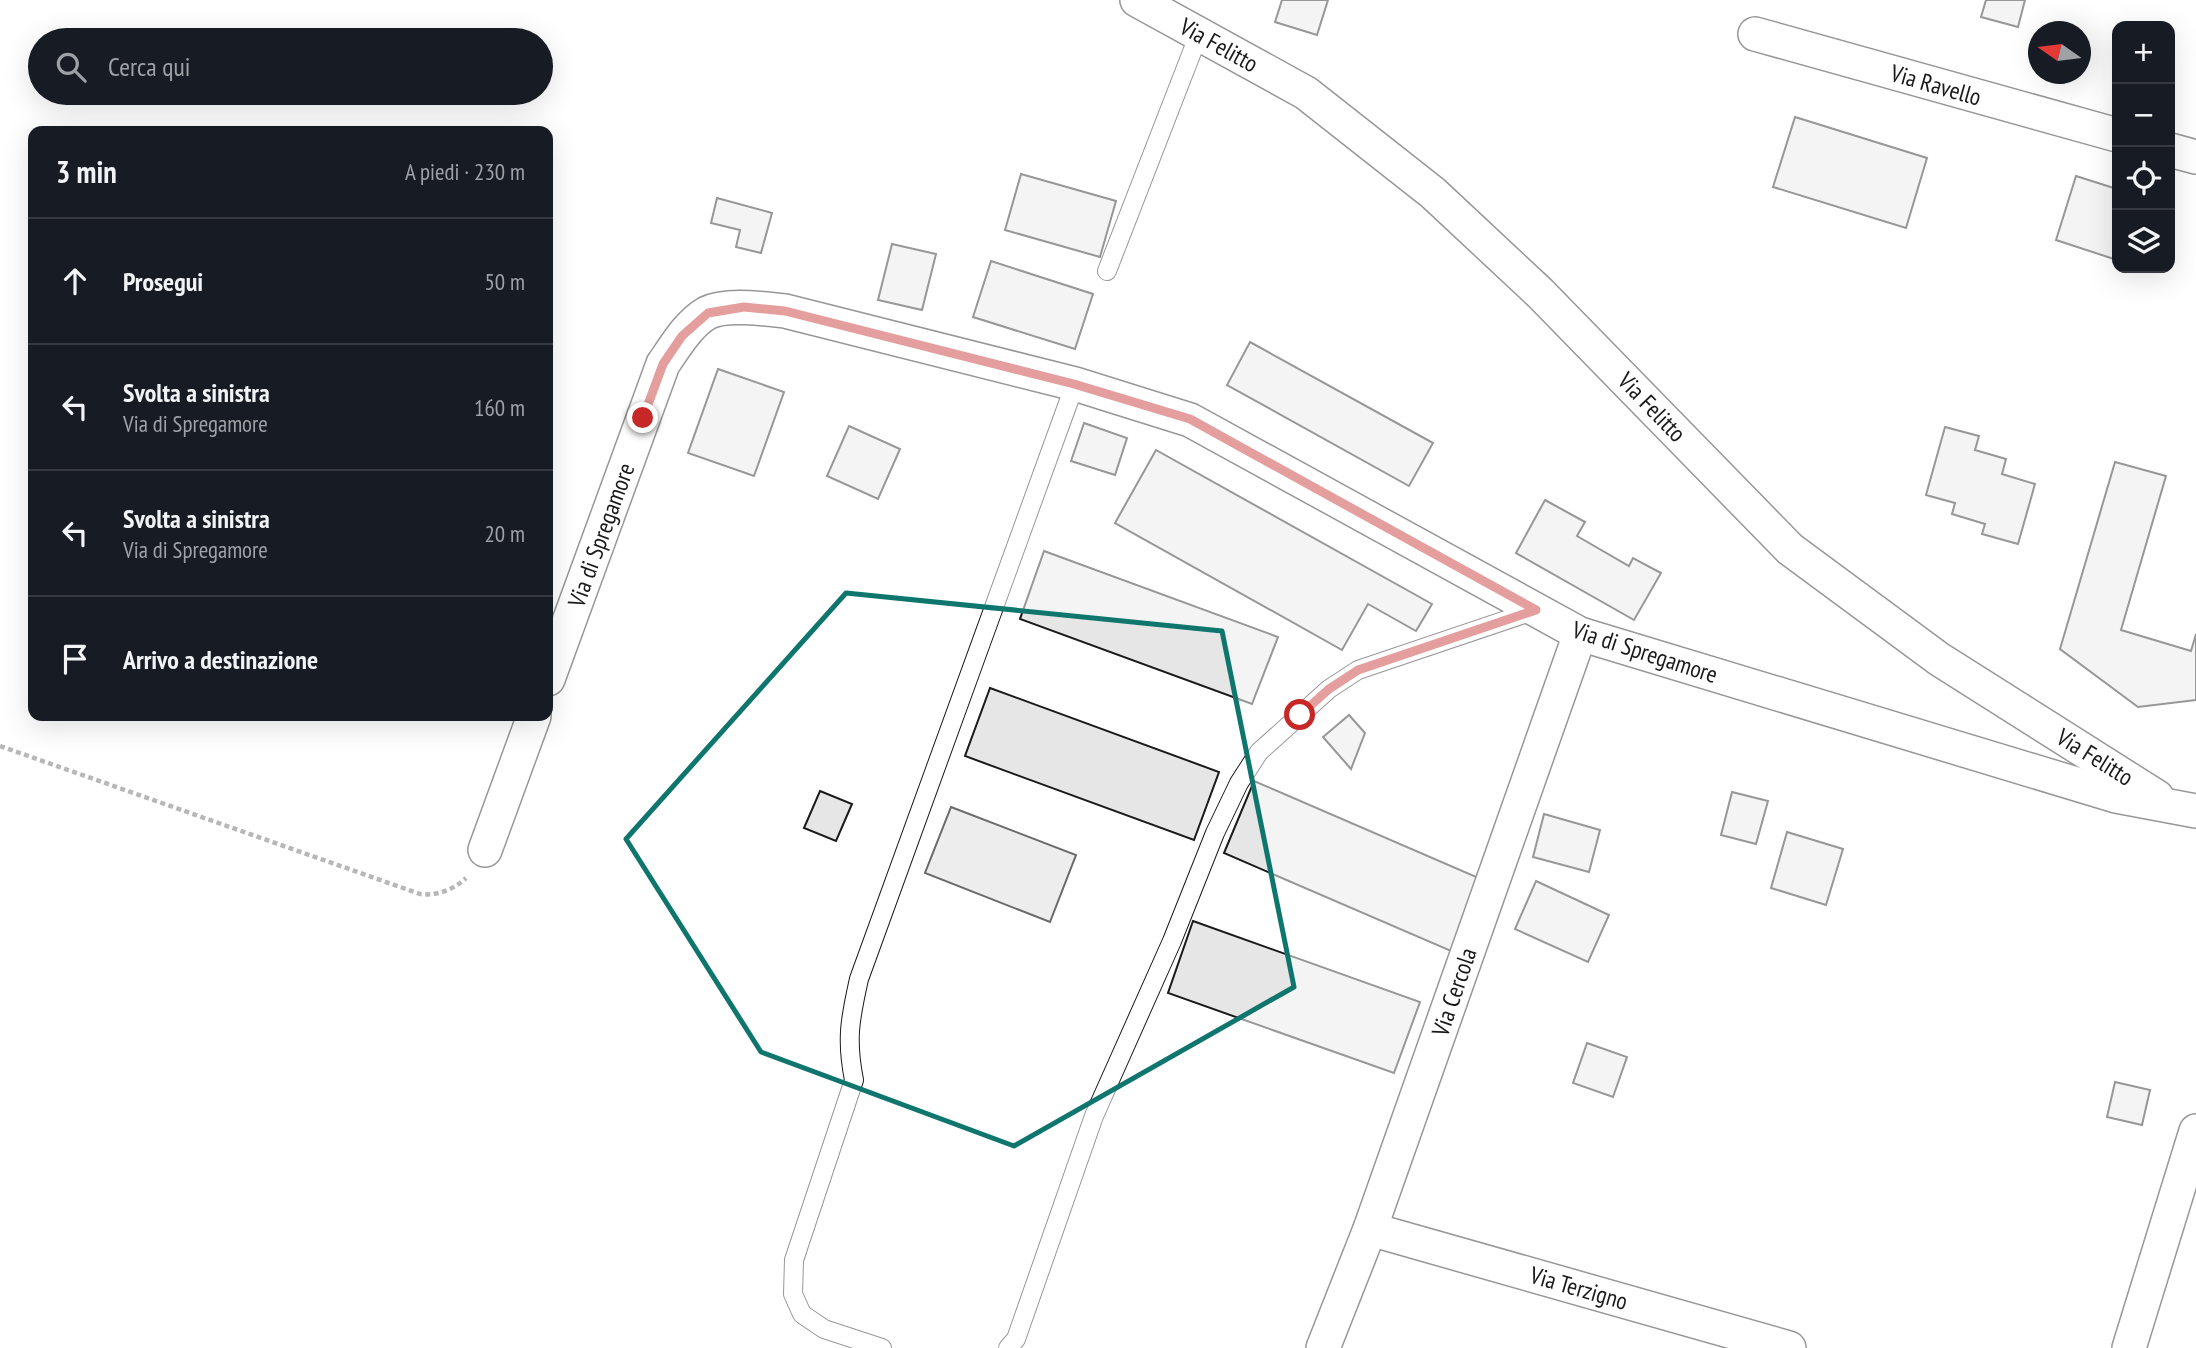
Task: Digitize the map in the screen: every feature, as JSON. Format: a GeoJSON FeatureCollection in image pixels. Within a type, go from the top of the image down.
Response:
{"type":"FeatureCollection","features":[{"type":"Feature","properties":{"kind":"street","name":"Via Felitto"},"geometry":{"type":"LineString","coordinates":[[1138,0],[1306,93],[1433,193],[1540,293],[1790,549],[1939,659],[2185,809]]}},
{"type":"Feature","properties":{"kind":"street","name":"Via Ravello"},"geometry":{"type":"LineString","coordinates":[[1755,34],[2112,134]]}},
{"type":"Feature","properties":{"kind":"street"},"geometry":{"type":"LineString","coordinates":[[2175,151],[2196,157]]}},
{"type":"Feature","properties":{"kind":"street","name":"Via di Spregamore"},"geometry":{"type":"LineString","coordinates":[[553,665],[663,364],[682,336],[708,313],[744,307],[785,311],[1074,384],[1190,419],[1580,634],[2116,796],[2185,809]]}},
{"type":"Feature","properties":{"kind":"street","name":"Via Cercola"},"geometry":{"type":"LineString","coordinates":[[1323,1348],[1370,1228],[1580,634]]}},
{"type":"Feature","properties":{"kind":"street"},"geometry":{"type":"LineString","coordinates":[[485,850],[532,721]]}},
{"type":"Feature","properties":{"kind":"street"},"geometry":{"type":"LineString","coordinates":[[2129,1348],[2196,1131]]}},
{"type":"Feature","properties":{"kind":"street","name":"Via Terzigno"},"geometry":{"type":"LineString","coordinates":[[1370,1228],[1789,1348]]}},
{"type":"Feature","properties":{"kind":"lane"},"geometry":{"type":"LineString","coordinates":[[1107,271],[1199,34]]}},
{"type":"Feature","properties":{"kind":"lane"},"geometry":{"type":"LineString","coordinates":[[882,1348],[824,1329],[802,1314],[793,1294],[794,1260],[854,1080],[850,1060],[849,1024],[859,979],[1074,384]]}},
{"type":"Feature","properties":{"kind":"lane"},"geometry":{"type":"LineString","coordinates":[[1009,1348],[1016,1339],[1094,1116],[1172,941],[1215,833],[1239,783],[1259,752],[1329,689],[1358,670],[1536,610]]}},
{"type":"Feature","properties":{"kind":"path"},"geometry":{"type":"LineString","coordinates":[[0,746],[420,894],[433,895],[460,884],[472,872],[485,850]]}},
{"type":"Feature","properties":{"kind":"highlighted area"},"geometry":{"type":"Polygon","coordinates":[[[846,593],[1222,631],[1294,987],[1014,1146],[761,1052],[626,839],[846,593]]]}},
{"type":"Feature","properties":{"kind":"shaded area"},"geometry":{"type":"Polygon","coordinates":[[[951,807],[1076,855],[1050,922],[925,873],[951,807]]]}},
{"type":"Feature","properties":{"kind":"building"},"geometry":{"type":"Polygon","coordinates":[[[1282,0],[1328,0],[1317,35],[1275,22],[1282,0]]]}},
{"type":"Feature","properties":{"kind":"building"},"geometry":{"type":"Polygon","coordinates":[[[1986,0],[2025,0],[2018,27],[1981,17],[1986,0]]]}},
{"type":"Feature","properties":{"kind":"building"},"geometry":{"type":"Polygon","coordinates":[[[1795,117],[1927,158],[1906,228],[1773,187],[1795,117]]]}},
{"type":"Feature","properties":{"kind":"building"},"geometry":{"type":"Polygon","coordinates":[[[1021,174],[1116,201],[1100,257],[1005,230],[1021,174]]]}},
{"type":"Feature","properties":{"kind":"building"},"geometry":{"type":"Polygon","coordinates":[[[2076,176],[2112,187],[2112,258],[2056,240],[2076,176]]]}},
{"type":"Feature","properties":{"kind":"building"},"geometry":{"type":"Polygon","coordinates":[[[717,198],[772,213],[761,253],[736,247],[740,230],[711,223],[717,198]]]}},
{"type":"Feature","properties":{"kind":"building"},"geometry":{"type":"Polygon","coordinates":[[[892,244],[936,254],[922,310],[878,300],[892,244]]]}},
{"type":"Feature","properties":{"kind":"building"},"geometry":{"type":"Polygon","coordinates":[[[991,261],[1093,294],[1075,349],[973,317],[991,261]]]}},
{"type":"Feature","properties":{"kind":"building"},"geometry":{"type":"Polygon","coordinates":[[[1250,342],[1433,443],[1409,486],[1227,385],[1250,342]]]}},
{"type":"Feature","properties":{"kind":"building"},"geometry":{"type":"Polygon","coordinates":[[[718,369],[784,392],[754,476],[688,453],[718,369]]]}},
{"type":"Feature","properties":{"kind":"building"},"geometry":{"type":"Polygon","coordinates":[[[1084,423],[1127,438],[1115,475],[1071,461],[1084,423]]]}},
{"type":"Feature","properties":{"kind":"building"},"geometry":{"type":"Polygon","coordinates":[[[849,426],[900,449],[878,499],[827,476],[849,426]]]}},
{"type":"Feature","properties":{"kind":"building"},"geometry":{"type":"Polygon","coordinates":[[[1945,427],[1979,436],[1975,450],[2006,459],[2002,474],[2035,484],[2018,544],[1982,534],[1985,524],[1952,514],[1955,503],[1926,495],[1945,427]]]}},
{"type":"Feature","properties":{"kind":"building"},"geometry":{"type":"Polygon","coordinates":[[[1156,450],[1432,604],[1416,631],[1368,604],[1342,650],[1115,523],[1156,450]]]}},
{"type":"Feature","properties":{"kind":"building"},"geometry":{"type":"Polygon","coordinates":[[[2115,462],[2166,476],[2121,630],[2191,651],[2196,634],[2196,700],[2138,707],[2060,649],[2115,462]]]}},
{"type":"Feature","properties":{"kind":"building"},"geometry":{"type":"Polygon","coordinates":[[[1545,500],[1585,522],[1577,536],[1629,566],[1633,558],[1661,573],[1634,620],[1516,553],[1545,500]]]}},
{"type":"Feature","properties":{"kind":"building"},"geometry":{"type":"Polygon","coordinates":[[[1044,551],[1278,637],[1252,704],[1020,619],[1044,551]]]}},
{"type":"Feature","properties":{"kind":"building"},"geometry":{"type":"Polygon","coordinates":[[[990,688],[1219,772],[1194,840],[965,756],[990,688]]]}},
{"type":"Feature","properties":{"kind":"building"},"geometry":{"type":"Polygon","coordinates":[[[1349,715],[1365,733],[1351,769],[1323,737],[1349,715]]]}},
{"type":"Feature","properties":{"kind":"building"},"geometry":{"type":"Polygon","coordinates":[[[1254,781],[1481,879],[1451,951],[1224,853],[1254,781]]]}},
{"type":"Feature","properties":{"kind":"building"},"geometry":{"type":"Polygon","coordinates":[[[820,791],[852,804],[836,841],[804,828],[820,791]]]}},
{"type":"Feature","properties":{"kind":"building"},"geometry":{"type":"Polygon","coordinates":[[[1732,792],[1768,801],[1756,844],[1721,835],[1732,792]]]}},
{"type":"Feature","properties":{"kind":"building"},"geometry":{"type":"Polygon","coordinates":[[[1544,814],[1600,830],[1589,872],[1533,857],[1544,814]]]}},
{"type":"Feature","properties":{"kind":"building"},"geometry":{"type":"Polygon","coordinates":[[[1787,832],[1843,849],[1826,905],[1771,888],[1787,832]]]}},
{"type":"Feature","properties":{"kind":"building"},"geometry":{"type":"Polygon","coordinates":[[[1536,881],[1609,915],[1588,962],[1515,929],[1536,881]]]}},
{"type":"Feature","properties":{"kind":"building"},"geometry":{"type":"Polygon","coordinates":[[[1193,921],[1420,1002],[1394,1073],[1168,993],[1193,921]]]}},
{"type":"Feature","properties":{"kind":"building"},"geometry":{"type":"Polygon","coordinates":[[[1587,1043],[1627,1057],[1613,1097],[1573,1083],[1587,1043]]]}},
{"type":"Feature","properties":{"kind":"building"},"geometry":{"type":"Polygon","coordinates":[[[2115,1082],[2150,1090],[2142,1125],[2107,1117],[2115,1082]]]}},
{"type":"Feature","properties":{"kind":"route"},"geometry":{"type":"LineString","coordinates":[[643,418],[663,364],[682,336],[708,313],[744,307],[785,311],[1074,384],[1190,419],[1536,610],[1358,670],[1329,689],[1300,715]]}}]}
